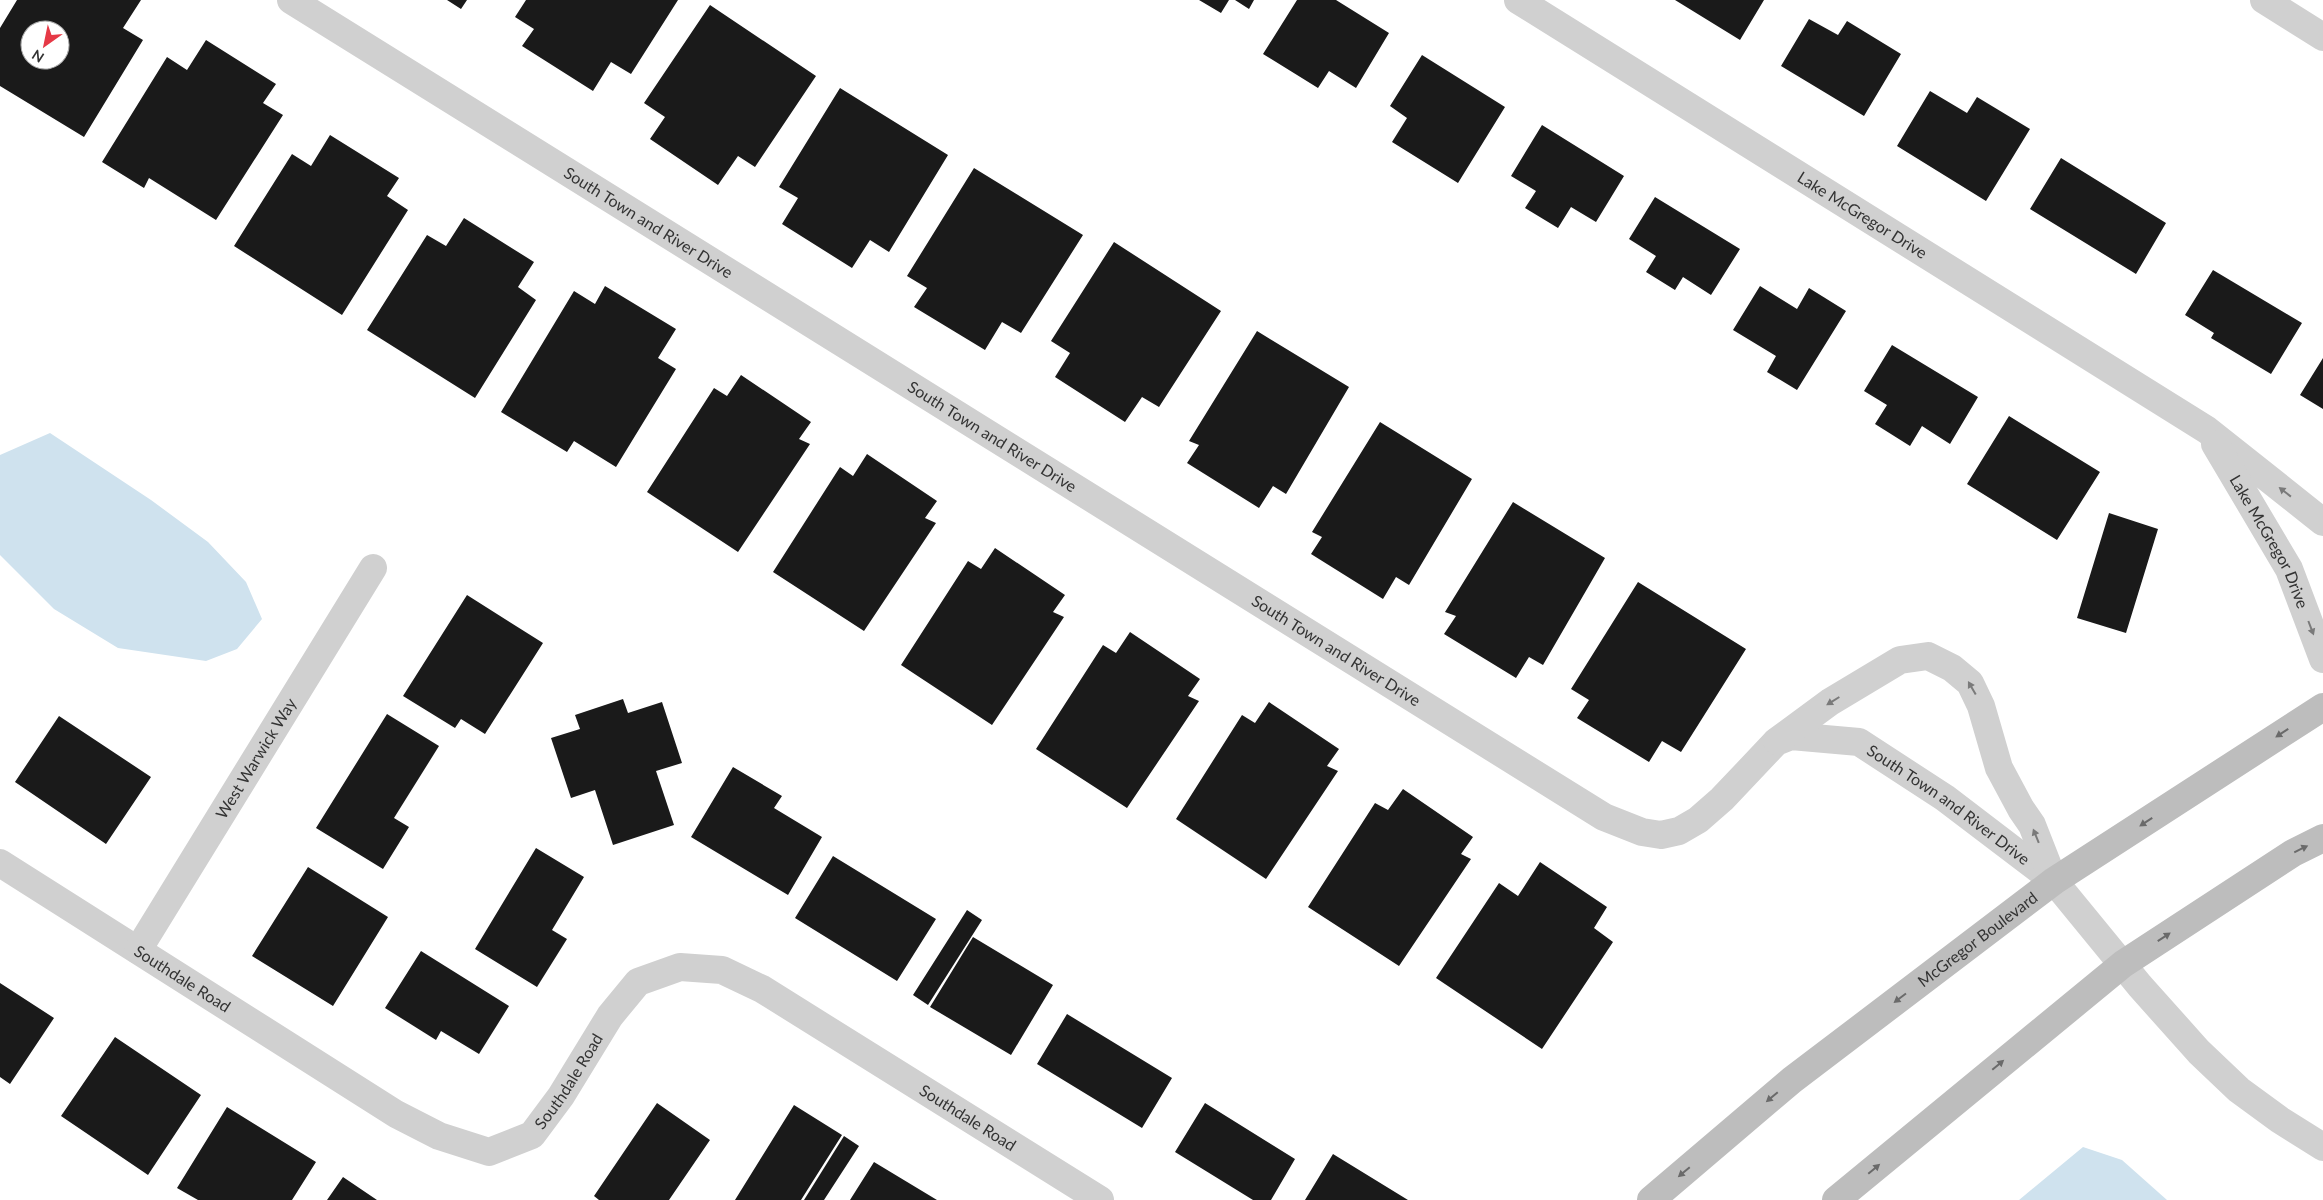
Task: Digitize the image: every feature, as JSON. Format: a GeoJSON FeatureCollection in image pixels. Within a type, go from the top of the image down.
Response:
{"type":"FeatureCollection","features":[{"type":"Feature","properties":{"kind":"main road","name":"McGregor Boulevard"},"geometry":{"type":"LineString","coordinates":[[1650,1200],[1792,1080],[2054,881],[2323,707]]}},
{"type":"Feature","properties":{"kind":"main road"},"geometry":{"type":"LineString","coordinates":[[1836,1200],[2123,964],[2293,853],[2323,838]]}},
{"type":"Feature","properties":{"kind":"street","name":"South Town and River Drive"},"geometry":{"type":"LineString","coordinates":[[291,0],[1604,816],[1642,832],[1661,834],[1679,831],[1698,820],[1722,799],[1776,742],[1790,736],[1860,742],[1945,798],[2054,881],[2199,1052],[2239,1090],[2280,1120],[2323,1147]]}},
{"type":"Feature","properties":{"kind":"street","name":"Lake McGregor Drive"},"geometry":{"type":"LineString","coordinates":[[1518,0],[2207,430],[2323,522]]}},
{"type":"Feature","properties":{"kind":"street"},"geometry":{"type":"LineString","coordinates":[[2264,0],[2323,36]]}},
{"type":"Feature","properties":{"kind":"street","name":"Lake McGregor Drive"},"geometry":{"type":"LineString","coordinates":[[2207,430],[2289,569],[2323,659]]}},
{"type":"Feature","properties":{"kind":"street","name":"West Warwick Way"},"geometry":{"type":"LineString","coordinates":[[138,950],[373,568]]}},
{"type":"Feature","properties":{"kind":"street"},"geometry":{"type":"LineString","coordinates":[[1776,742],[1830,702],[1900,660],[1928,656],[1952,668],[1970,683],[1981,706],[1999,768],[2032,825],[2054,881]]}},
{"type":"Feature","properties":{"kind":"street","name":"Southdale Road"},"geometry":{"type":"LineString","coordinates":[[0,863],[396,1114],[439,1136],[489,1152],[532,1134],[561,1096],[610,1016],[638,982],[680,967],[722,970],[762,989],[1100,1200]]}},
{"type":"Feature","properties":{"kind":"water"},"geometry":{"type":"Polygon","coordinates":[[[50,433],[151,500],[208,542],[246,582],[262,619],[237,649],[206,661],[118,648],[54,609],[0,555],[0,455],[50,433]]]}},
{"type":"Feature","properties":{"kind":"water"},"geometry":{"type":"Polygon","coordinates":[[[2083,1147],[2122,1160],[2167,1200],[2019,1200],[2083,1147]]]}},
{"type":"Feature","properties":{"kind":"building"},"geometry":{"type":"Polygon","coordinates":[[[17,0],[141,0],[123,28],[143,40],[84,137],[0,86],[0,28],[17,0]]]}},
{"type":"Feature","properties":{"kind":"building"},"geometry":{"type":"Polygon","coordinates":[[[447,0],[467,0],[461,9],[447,0]]]}},
{"type":"Feature","properties":{"kind":"building"},"geometry":{"type":"Polygon","coordinates":[[[526,0],[678,0],[631,74],[611,62],[593,91],[522,46],[534,29],[515,17],[526,0]]]}},
{"type":"Feature","properties":{"kind":"building"},"geometry":{"type":"Polygon","coordinates":[[[1199,0],[1229,0],[1221,13],[1199,0]]]}},
{"type":"Feature","properties":{"kind":"building"},"geometry":{"type":"Polygon","coordinates":[[[1235,0],[1254,0],[1249,9],[1235,0]]]}},
{"type":"Feature","properties":{"kind":"building"},"geometry":{"type":"Polygon","coordinates":[[[1297,0],[1336,0],[1389,33],[1356,88],[1329,71],[1318,88],[1263,54],[1297,0]]]}},
{"type":"Feature","properties":{"kind":"building"},"geometry":{"type":"Polygon","coordinates":[[[1675,0],[1764,0],[1740,40],[1675,0]]]}},
{"type":"Feature","properties":{"kind":"building"},"geometry":{"type":"Polygon","coordinates":[[[710,5],[816,76],[755,167],[738,156],[718,185],[650,139],[665,117],[644,103],[710,5]]]}},
{"type":"Feature","properties":{"kind":"building"},"geometry":{"type":"Polygon","coordinates":[[[1809,19],[1838,35],[1847,21],[1901,54],[1864,116],[1781,66],[1809,19]]]}},
{"type":"Feature","properties":{"kind":"building"},"geometry":{"type":"Polygon","coordinates":[[[206,40],[276,84],[263,103],[283,115],[216,220],[149,178],[144,188],[102,162],[167,57],[187,70],[206,40]]]}},
{"type":"Feature","properties":{"kind":"building"},"geometry":{"type":"Polygon","coordinates":[[[1422,55],[1505,107],[1458,183],[1392,142],[1407,118],[1390,106],[1422,55]]]}},
{"type":"Feature","properties":{"kind":"building"},"geometry":{"type":"Polygon","coordinates":[[[840,88],[948,155],[889,252],[870,240],[852,268],[782,224],[798,198],[779,187],[840,88]]]}},
{"type":"Feature","properties":{"kind":"building"},"geometry":{"type":"Polygon","coordinates":[[[1930,91],[1967,113],[1977,97],[2030,129],[1986,201],[1897,146],[1930,91]]]}},
{"type":"Feature","properties":{"kind":"building"},"geometry":{"type":"Polygon","coordinates":[[[1542,125],[1624,176],[1596,222],[1571,207],[1558,228],[1525,208],[1536,191],[1511,176],[1542,125]]]}},
{"type":"Feature","properties":{"kind":"building"},"geometry":{"type":"Polygon","coordinates":[[[330,135],[399,178],[387,196],[408,210],[342,315],[234,246],[292,154],[311,166],[330,135]]]}},
{"type":"Feature","properties":{"kind":"building"},"geometry":{"type":"Polygon","coordinates":[[[2061,158],[2166,223],[2136,274],[2030,209],[2061,158]]]}},
{"type":"Feature","properties":{"kind":"building"},"geometry":{"type":"Polygon","coordinates":[[[974,168],[1083,235],[1021,333],[1002,322],[985,350],[914,307],[927,288],[907,276],[974,168]]]}},
{"type":"Feature","properties":{"kind":"building"},"geometry":{"type":"Polygon","coordinates":[[[1655,197],[1740,249],[1711,295],[1683,277],[1675,290],[1646,272],[1656,256],[1629,239],[1655,197]]]}},
{"type":"Feature","properties":{"kind":"building"},"geometry":{"type":"Polygon","coordinates":[[[464,218],[534,262],[518,287],[536,300],[475,398],[367,330],[427,235],[446,246],[464,218]]]}},
{"type":"Feature","properties":{"kind":"building"},"geometry":{"type":"Polygon","coordinates":[[[1114,242],[1221,311],[1159,407],[1142,397],[1125,422],[1055,377],[1070,353],[1051,341],[1114,242]]]}},
{"type":"Feature","properties":{"kind":"building"},"geometry":{"type":"Polygon","coordinates":[[[2213,270],[2302,323],[2271,374],[2211,338],[2214,333],[2185,315],[2213,270]]]}},
{"type":"Feature","properties":{"kind":"building"},"geometry":{"type":"Polygon","coordinates":[[[605,286],[676,329],[658,358],[676,369],[616,467],[574,441],[567,452],[501,412],[574,291],[595,304],[605,286]]]}},
{"type":"Feature","properties":{"kind":"building"},"geometry":{"type":"Polygon","coordinates":[[[1760,286],[1797,309],[1809,288],[1846,311],[1797,390],[1767,372],[1776,356],[1733,330],[1760,286]]]}},
{"type":"Feature","properties":{"kind":"building"},"geometry":{"type":"Polygon","coordinates":[[[1257,331],[1349,387],[1286,494],[1273,486],[1259,508],[1187,463],[1199,445],[1189,441],[1257,331]]]}},
{"type":"Feature","properties":{"kind":"building"},"geometry":{"type":"Polygon","coordinates":[[[1892,345],[1978,397],[1950,444],[1922,426],[1910,446],[1875,424],[1887,405],[1864,391],[1892,345]]]}},
{"type":"Feature","properties":{"kind":"building"},"geometry":{"type":"Polygon","coordinates":[[[2323,358],[2323,409],[2300,395],[2323,358]]]}},
{"type":"Feature","properties":{"kind":"building"},"geometry":{"type":"Polygon","coordinates":[[[741,375],[811,422],[799,439],[810,444],[738,552],[647,492],[714,388],[727,396],[741,375]]]}},
{"type":"Feature","properties":{"kind":"building"},"geometry":{"type":"Polygon","coordinates":[[[2009,416],[2100,472],[2057,540],[1967,484],[2009,416]]]}},
{"type":"Feature","properties":{"kind":"building"},"geometry":{"type":"Polygon","coordinates":[[[1380,422],[1472,479],[1409,585],[1396,577],[1383,599],[1311,554],[1322,537],[1312,532],[1380,422]]]}},
{"type":"Feature","properties":{"kind":"building"},"geometry":{"type":"Polygon","coordinates":[[[867,454],[937,501],[925,518],[936,523],[864,631],[773,572],[840,467],[853,476],[867,454]]]}},
{"type":"Feature","properties":{"kind":"building"},"geometry":{"type":"Polygon","coordinates":[[[1513,502],[1605,558],[1543,665],[1529,657],[1516,678],[1444,634],[1456,616],[1445,612],[1513,502]]]}},
{"type":"Feature","properties":{"kind":"building"},"geometry":{"type":"Polygon","coordinates":[[[2109,513],[2158,529],[2126,633],[2077,618],[2109,513]]]}},
{"type":"Feature","properties":{"kind":"building"},"geometry":{"type":"Polygon","coordinates":[[[995,548],[1065,595],[1053,612],[1064,617],[992,725],[901,665],[968,561],[981,569],[995,548]]]}},
{"type":"Feature","properties":{"kind":"building"},"geometry":{"type":"Polygon","coordinates":[[[1638,582],[1746,649],[1681,752],[1662,741],[1649,762],[1577,718],[1589,700],[1571,689],[1638,582]]]}},
{"type":"Feature","properties":{"kind":"building"},"geometry":{"type":"Polygon","coordinates":[[[467,595],[543,643],[485,734],[461,719],[455,728],[403,696],[467,595]]]}},
{"type":"Feature","properties":{"kind":"building"},"geometry":{"type":"Polygon","coordinates":[[[1130,632],[1200,679],[1188,696],[1199,701],[1127,808],[1036,749],[1103,645],[1116,653],[1130,632]]]}},
{"type":"Feature","properties":{"kind":"building"},"geometry":{"type":"Polygon","coordinates":[[[623,699],[628,713],[662,702],[682,763],[656,771],[674,825],[613,845],[595,790],[571,798],[551,738],[580,729],[575,715],[623,699]]]}},
{"type":"Feature","properties":{"kind":"building"},"geometry":{"type":"Polygon","coordinates":[[[1269,702],[1339,749],[1327,766],[1338,771],[1266,879],[1176,819],[1242,715],[1255,723],[1269,702]]]}},
{"type":"Feature","properties":{"kind":"building"},"geometry":{"type":"Polygon","coordinates":[[[387,714],[439,746],[394,818],[409,827],[383,869],[316,828],[387,714]]]}},
{"type":"Feature","properties":{"kind":"building"},"geometry":{"type":"Polygon","coordinates":[[[59,716],[151,777],[106,844],[15,782],[59,716]]]}},
{"type":"Feature","properties":{"kind":"building"},"geometry":{"type":"Polygon","coordinates":[[[733,767],[782,796],[774,808],[822,837],[788,895],[691,837],[733,767]]]}},
{"type":"Feature","properties":{"kind":"building"},"geometry":{"type":"Polygon","coordinates":[[[1403,789],[1473,837],[1461,854],[1471,859],[1399,966],[1308,907],[1375,803],[1388,810],[1403,789]]]}},
{"type":"Feature","properties":{"kind":"building"},"geometry":{"type":"Polygon","coordinates":[[[536,848],[584,877],[552,930],[567,939],[537,987],[475,949],[536,848]]]}},
{"type":"Feature","properties":{"kind":"building"},"geometry":{"type":"Polygon","coordinates":[[[833,856],[936,919],[897,981],[795,918],[833,856]]]}},
{"type":"Feature","properties":{"kind":"building"},"geometry":{"type":"Polygon","coordinates":[[[1540,862],[1607,907],[1594,928],[1613,942],[1542,1049],[1436,978],[1499,883],[1518,896],[1540,862]]]}},
{"type":"Feature","properties":{"kind":"building"},"geometry":{"type":"Polygon","coordinates":[[[308,867],[388,917],[333,1006],[252,956],[308,867]]]}},
{"type":"Feature","properties":{"kind":"building"},"geometry":{"type":"Polygon","coordinates":[[[967,910],[982,920],[928,1005],[913,995],[967,910]]]}},
{"type":"Feature","properties":{"kind":"building"},"geometry":{"type":"Polygon","coordinates":[[[973,937],[1053,985],[1011,1055],[930,1007],[973,937]]]}},
{"type":"Feature","properties":{"kind":"building"},"geometry":{"type":"Polygon","coordinates":[[[421,951],[509,1006],[479,1054],[441,1031],[436,1040],[385,1008],[421,951]]]}},
{"type":"Feature","properties":{"kind":"building"},"geometry":{"type":"Polygon","coordinates":[[[0,983],[54,1018],[10,1084],[0,1077],[0,983]]]}},
{"type":"Feature","properties":{"kind":"building"},"geometry":{"type":"Polygon","coordinates":[[[1067,1014],[1172,1078],[1142,1128],[1037,1064],[1067,1014]]]}},
{"type":"Feature","properties":{"kind":"building"},"geometry":{"type":"Polygon","coordinates":[[[115,1037],[201,1095],[148,1175],[61,1116],[115,1037]]]}},
{"type":"Feature","properties":{"kind":"building"},"geometry":{"type":"Polygon","coordinates":[[[657,1103],[710,1140],[669,1200],[599,1200],[594,1196],[657,1103]]]}},
{"type":"Feature","properties":{"kind":"building"},"geometry":{"type":"Polygon","coordinates":[[[1205,1103],[1295,1159],[1271,1200],[1253,1200],[1175,1152],[1205,1103]]]}},
{"type":"Feature","properties":{"kind":"building"},"geometry":{"type":"Polygon","coordinates":[[[794,1105],[842,1135],[801,1200],[735,1200],[794,1105]]]}},
{"type":"Feature","properties":{"kind":"building"},"geometry":{"type":"Polygon","coordinates":[[[227,1107],[316,1162],[292,1200],[198,1200],[177,1188],[227,1107]]]}},
{"type":"Feature","properties":{"kind":"building"},"geometry":{"type":"Polygon","coordinates":[[[844,1136],[859,1146],[824,1200],[804,1200],[844,1136]]]}},
{"type":"Feature","properties":{"kind":"building"},"geometry":{"type":"Polygon","coordinates":[[[1333,1154],[1408,1200],[1305,1200],[1333,1154]]]}},
{"type":"Feature","properties":{"kind":"building"},"geometry":{"type":"Polygon","coordinates":[[[874,1162],[937,1200],[850,1200],[874,1162]]]}},
{"type":"Feature","properties":{"kind":"building"},"geometry":{"type":"Polygon","coordinates":[[[343,1177],[377,1200],[327,1200],[343,1177]]]}}]}
